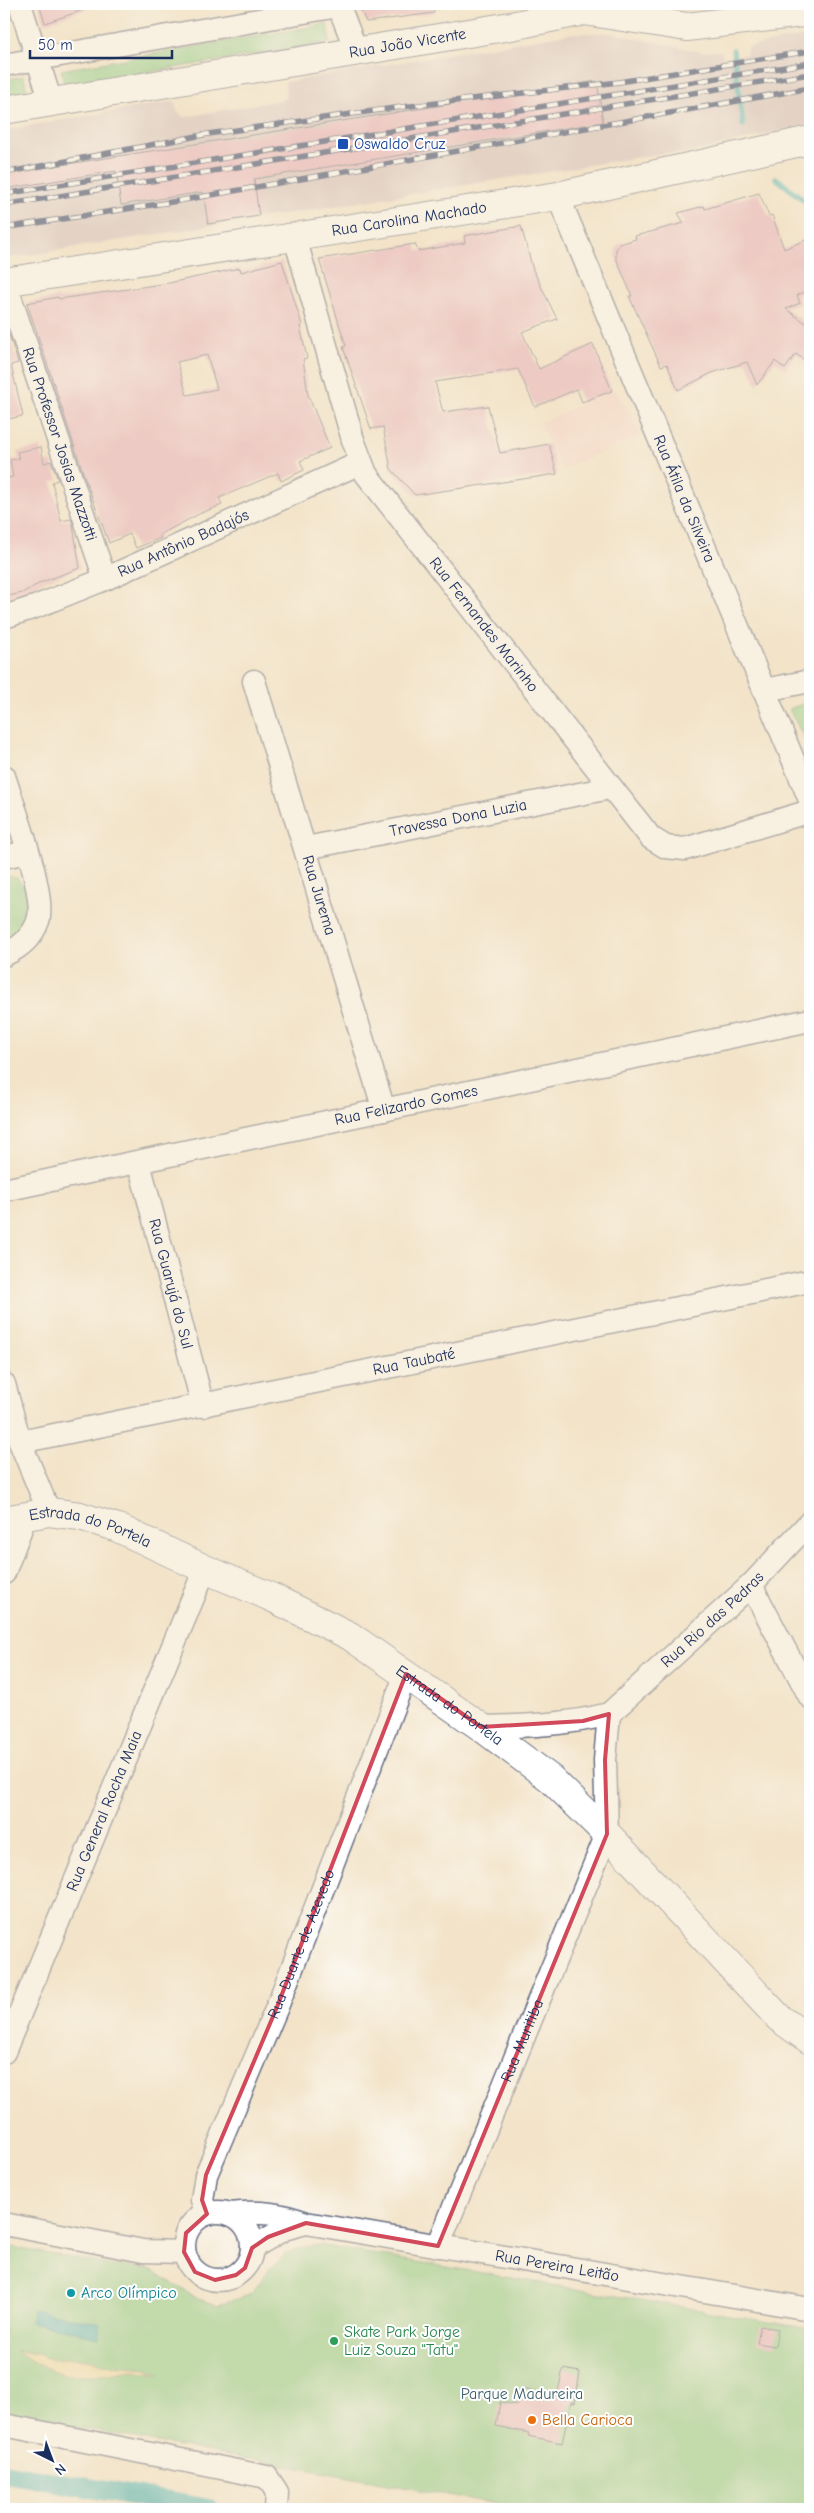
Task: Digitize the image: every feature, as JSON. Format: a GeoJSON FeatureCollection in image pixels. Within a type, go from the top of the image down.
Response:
{"type":"FeatureCollection","features":[{"type":"Feature","properties":{"kind":"main road","name":"Rua João Vicente"},"geometry":{"type":"LineString","coordinates":[[4,110],[356,50],[510,26],[584,11],[687,27],[810,12]]}},
{"type":"Feature","properties":{"kind":"main road","name":"Rua Carolina Machado"},"geometry":{"type":"LineString","coordinates":[[4,282],[558,196],[810,140]]}},
{"type":"Feature","properties":{"kind":"main road","name":"Estrada do Portela"},"geometry":{"type":"LineString","coordinates":[[26,1516],[80,1516],[118,1528],[205,1569],[272,1597],[350,1636],[481,1727],[551,1779],[608,1834],[779,2018],[810,2040]]}},
{"type":"Feature","properties":{"kind":"street"},"geometry":{"type":"LineString","coordinates":[[20,4],[51,102]]}},
{"type":"Feature","properties":{"kind":"street"},"geometry":{"type":"LineString","coordinates":[[4,64],[38,60],[338,5],[356,50]]}},
{"type":"Feature","properties":{"kind":"street","name":"Rua Átila da Silveira"},"geometry":{"type":"LineString","coordinates":[[558,196],[810,800]]}},
{"type":"Feature","properties":{"kind":"street","name":"Rua Fernandes Marinho"},"geometry":{"type":"LineString","coordinates":[[295,238],[360,463],[373,486],[651,838],[666,847],[685,849],[810,811]]}},
{"type":"Feature","properties":{"kind":"street","name":"Rua Professor Josias Mazzotti"},"geometry":{"type":"LineString","coordinates":[[4,282],[105,579]]}},
{"type":"Feature","properties":{"kind":"street","name":"Rua Antônio Badajós"},"geometry":{"type":"LineString","coordinates":[[4,617],[35,607],[105,579],[360,463]]}},
{"type":"Feature","properties":{"kind":"street","name":"Rua Jurema"},"geometry":{"type":"LineString","coordinates":[[254,680],[384,1110]]}},
{"type":"Feature","properties":{"kind":"street"},"geometry":{"type":"LineString","coordinates":[[765,690],[810,681]]}},
{"type":"Feature","properties":{"kind":"street"},"geometry":{"type":"LineString","coordinates":[[4,776],[38,893],[39,920],[23,945],[4,956]]}},
{"type":"Feature","properties":{"kind":"street","name":"Travessa Dona Luzia"},"geometry":{"type":"LineString","coordinates":[[306,848],[610,788]]}},
{"type":"Feature","properties":{"kind":"street"},"geometry":{"type":"LineString","coordinates":[[4,857],[27,852]]}},
{"type":"Feature","properties":{"kind":"street","name":"Rua Felizardo Gomes"},"geometry":{"type":"LineString","coordinates":[[4,1190],[810,1020]]}},
{"type":"Feature","properties":{"kind":"street","name":"Rua Guarujá do Sul"},"geometry":{"type":"LineString","coordinates":[[139,1163],[203,1406]]}},
{"type":"Feature","properties":{"kind":"street","name":"Rua Taubaté"},"geometry":{"type":"LineString","coordinates":[[20,1442],[810,1281]]}},
{"type":"Feature","properties":{"kind":"street"},"geometry":{"type":"LineString","coordinates":[[4,1384],[20,1442],[26,1516],[4,1573]]}},
{"type":"Feature","properties":{"kind":"street","name":"Rua Rio das Pedras"},"geometry":{"type":"LineString","coordinates":[[481,1727],[582,1721],[609,1714],[751,1585],[810,1522]]}},
{"type":"Feature","properties":{"kind":"street","name":"Rua General Rocha Maia"},"geometry":{"type":"LineString","coordinates":[[4,2052],[205,1569]]}},
{"type":"Feature","properties":{"kind":"street"},"geometry":{"type":"LineString","coordinates":[[751,1585],[810,1697]]}},
{"type":"Feature","properties":{"kind":"street","name":"Rua Duarte de Azevedo"},"geometry":{"type":"LineString","coordinates":[[207,2214],[202,2200],[206,2175],[276,2006],[406,1674]]}},
{"type":"Feature","properties":{"kind":"street"},"geometry":{"type":"LineString","coordinates":[[608,1834],[605,1760],[609,1714]]}},
{"type":"Feature","properties":{"kind":"street","name":"Rua Muritiba"},"geometry":{"type":"LineString","coordinates":[[438,2246],[608,1834]]}},
{"type":"Feature","properties":{"kind":"street"},"geometry":{"type":"LineString","coordinates":[[219,2212],[230,2214],[247,2227],[251,2237],[252,2248],[250,2258],[244,2268],[236,2275],[215,2280],[204,2278],[195,2272],[184,2252],[186,2233],[198,2218],[207,2214],[219,2212]]}},
{"type":"Feature","properties":{"kind":"street","name":"Rua Pereira Leitão"},"geometry":{"type":"LineString","coordinates":[[230,2214],[265,2212],[287,2216],[306,2223],[810,2309]]}},
{"type":"Feature","properties":{"kind":"street","name":"Rua Pereira Leitão"},"geometry":{"type":"LineString","coordinates":[[252,2248],[284,2229],[306,2223]]}},
{"type":"Feature","properties":{"kind":"street"},"geometry":{"type":"LineString","coordinates":[[4,2224],[143,2251],[184,2252]]}},
{"type":"Feature","properties":{"kind":"street"},"geometry":{"type":"LineString","coordinates":[[4,2425],[267,2478],[277,2501]]}},
{"type":"Feature","properties":{"kind":"highlighted area"},"geometry":{"type":"Polygon","coordinates":[[[406,1674],[481,1727],[583,1721],[609,1714],[605,1760],[607,1834],[438,2246],[306,2223],[268,2237],[252,2248],[245,2268],[236,2275],[215,2280],[195,2272],[184,2252],[186,2233],[207,2214],[202,2200],[206,2175],[277,2007],[406,1674]]]}},
{"type":"Feature","properties":{"kind":"shaded area"},"geometry":{"type":"Polygon","coordinates":[[[573,33],[611,33],[703,52],[721,51],[723,58],[747,54],[747,47],[810,35],[810,124],[685,154],[665,153],[4,259],[4,130],[175,101],[177,111],[184,117],[286,99],[285,82],[573,33]]]}},
{"type":"Feature","properties":{"kind":"shaded area"},"geometry":{"type":"Polygon","coordinates":[[[616,390],[641,435],[562,469],[539,423],[616,390]]]}},
{"type":"Feature","properties":{"kind":"green space"},"geometry":{"type":"Polygon","coordinates":[[[327,24],[330,42],[65,86],[61,70],[327,24]]]}},
{"type":"Feature","properties":{"kind":"green space"},"geometry":{"type":"Polygon","coordinates":[[[24,76],[27,94],[4,98],[4,80],[24,76]]]}},
{"type":"Feature","properties":{"kind":"green space"},"geometry":{"type":"Polygon","coordinates":[[[810,701],[810,749],[789,709],[810,701]]]}},
{"type":"Feature","properties":{"kind":"green space"},"geometry":{"type":"Polygon","coordinates":[[[4,875],[17,878],[28,892],[29,928],[4,945],[4,875]]]}},
{"type":"Feature","properties":{"kind":"green space","name":"Parque Madureira"},"geometry":{"type":"Polygon","coordinates":[[[318,2245],[810,2329],[810,2509],[524,2509],[4,2414],[4,2246],[112,2265],[150,2269],[198,2299],[219,2305],[251,2294],[272,2266],[285,2255],[299,2248],[318,2245]]]}},
{"type":"Feature","properties":{"kind":"sand"},"geometry":{"type":"Polygon","coordinates":[[[16,2351],[38,2354],[52,2360],[79,2358],[103,2364],[147,2368],[159,2374],[132,2370],[103,2375],[66,2375],[38,2365],[16,2351]]]}},
{"type":"Feature","properties":{"kind":"water"},"geometry":{"type":"Polygon","coordinates":[[[33,2309],[101,2324],[98,2337],[30,2322],[33,2309]]]}},
{"type":"Feature","properties":{"kind":"building"},"geometry":{"type":"Polygon","coordinates":[[[39,4],[95,4],[95,6],[45,23],[39,4]]]}},
{"type":"Feature","properties":{"kind":"building"},"geometry":{"type":"Polygon","coordinates":[[[358,4],[433,4],[434,13],[366,22],[358,4]]]}},
{"type":"Feature","properties":{"kind":"building"},"geometry":{"type":"Polygon","coordinates":[[[597,81],[603,122],[254,179],[259,216],[208,224],[203,192],[121,205],[116,171],[4,189],[4,174],[597,81]]]}},
{"type":"Feature","properties":{"kind":"building"},"geometry":{"type":"Polygon","coordinates":[[[759,193],[769,216],[772,215],[784,249],[810,238],[810,290],[797,295],[800,303],[786,309],[810,326],[810,364],[796,354],[785,369],[775,361],[757,385],[747,362],[712,373],[678,390],[667,364],[661,366],[629,296],[632,296],[616,258],[616,250],[619,244],[636,239],[635,236],[684,223],[678,213],[704,206],[705,209],[759,193]]]}},
{"type":"Feature","properties":{"kind":"building"},"geometry":{"type":"Polygon","coordinates":[[[521,226],[533,270],[557,319],[522,332],[539,369],[593,344],[612,391],[582,402],[577,389],[535,407],[518,369],[435,382],[443,412],[488,406],[500,453],[549,444],[557,474],[415,495],[391,469],[383,427],[371,429],[343,347],[346,346],[319,259],[415,244],[418,251],[465,243],[464,236],[521,226]]]}},
{"type":"Feature","properties":{"kind":"building"},"geometry":{"type":"Polygon","coordinates":[[[282,261],[302,325],[300,326],[307,358],[303,359],[308,395],[330,448],[300,461],[304,470],[281,481],[278,473],[219,498],[222,505],[201,513],[159,535],[161,538],[136,548],[130,534],[109,543],[86,481],[27,303],[58,297],[59,299],[169,283],[240,268],[241,272],[282,261]],[[207,355],[177,362],[187,395],[217,389],[207,355]]]}},
{"type":"Feature","properties":{"kind":"building"},"geometry":{"type":"Polygon","coordinates":[[[9,335],[18,363],[11,365],[23,416],[4,420],[4,345],[9,335]]]}},
{"type":"Feature","properties":{"kind":"building"},"geometry":{"type":"Polygon","coordinates":[[[41,447],[44,463],[51,461],[58,480],[52,482],[61,521],[71,519],[73,525],[80,568],[42,582],[22,593],[4,597],[4,539],[10,538],[4,517],[4,479],[13,477],[10,460],[19,459],[17,452],[41,447]]]}},
{"type":"Feature","properties":{"kind":"building"},"geometry":{"type":"Polygon","coordinates":[[[760,2326],[778,2329],[775,2346],[757,2343],[760,2326]]]}},
{"type":"Feature","properties":{"kind":"building","name":"Bella Carioca"},"geometry":{"type":"Polygon","coordinates":[[[563,2369],[580,2372],[575,2403],[571,2402],[562,2443],[528,2436],[529,2433],[496,2426],[500,2402],[517,2405],[521,2389],[557,2396],[563,2369]]]}},
{"type":"Feature","properties":{"kind":"waterway"},"geometry":{"type":"LineString","coordinates":[[733,50],[743,125]]}},
{"type":"Feature","properties":{"kind":"waterway"},"geometry":{"type":"LineString","coordinates":[[776,178],[810,205]]}},
{"type":"Feature","properties":{"kind":"waterway"},"geometry":{"type":"LineString","coordinates":[[4,2473],[210,2509]]}},
{"type":"Feature","properties":{"kind":"railway"},"geometry":{"type":"LineString","coordinates":[[4,173],[208,134],[402,107],[619,82],[810,51]]}},
{"type":"Feature","properties":{"kind":"railway"},"geometry":{"type":"LineString","coordinates":[[4,194],[810,63]]}},
{"type":"Feature","properties":{"kind":"railway"},"geometry":{"type":"LineString","coordinates":[[4,205],[810,74]]}},
{"type":"Feature","properties":{"kind":"railway"},"geometry":{"type":"LineString","coordinates":[[4,228],[178,201],[810,88]]}},
{"type":"Feature","properties":{"kind":"place","name":"Oswaldo Cruz"},"geometry":{"type":"Point","coordinates":[343,144]}},
{"type":"Feature","properties":{"kind":"place","name":"Arco Olímpico"},"geometry":{"type":"Point","coordinates":[71,2293]}},
{"type":"Feature","properties":{"kind":"place","name":"Skate Park Jorge Luiz Souza \"Tatu\""},"geometry":{"type":"Point","coordinates":[334,2341]}},
{"type":"Feature","properties":{"kind":"place","name":"Bella Carioca"},"geometry":{"type":"Point","coordinates":[532,2420]}}]}
